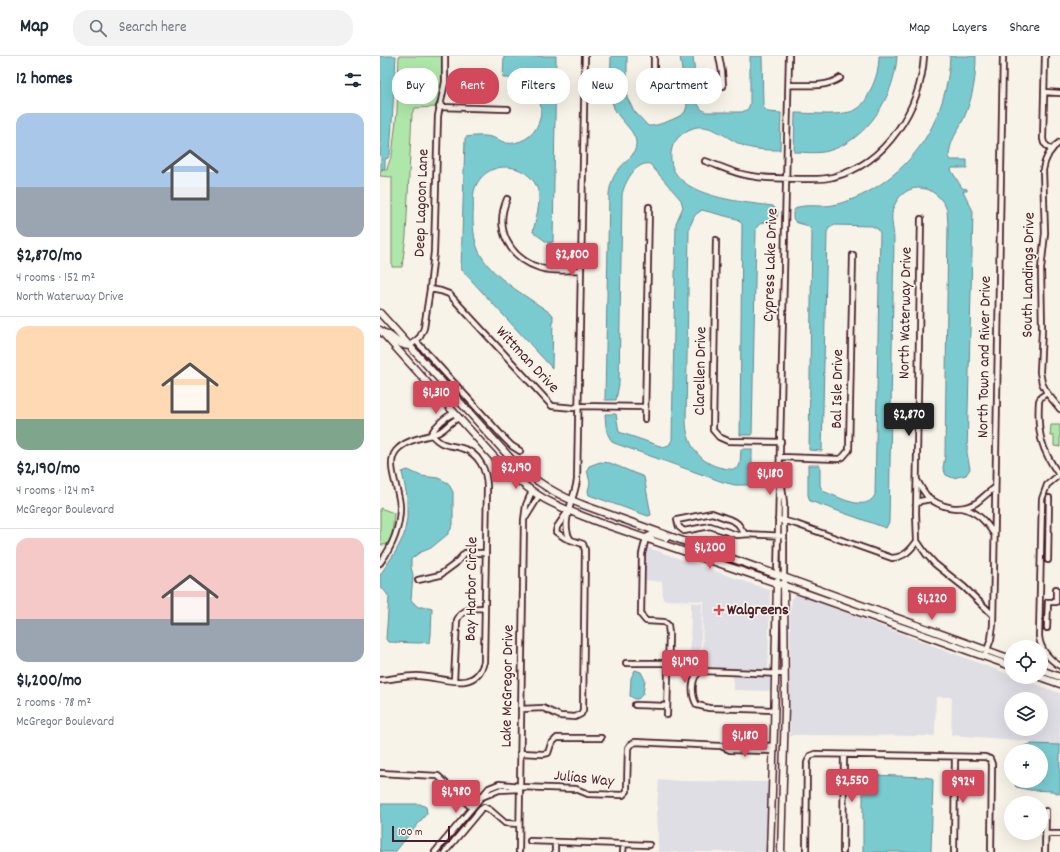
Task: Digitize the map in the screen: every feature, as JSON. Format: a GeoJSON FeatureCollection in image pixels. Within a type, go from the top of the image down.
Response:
{"type":"FeatureCollection","features":[{"type":"Feature","properties":{"kind":"main road"},"geometry":{"type":"LineString","coordinates":[[380,313],[523,471],[554,492],[572,501],[777,575],[986,654],[1004,663]]}},
{"type":"Feature","properties":{"kind":"main road"},"geometry":{"type":"LineString","coordinates":[[382,331],[392,336],[401,345],[410,346]]}},
{"type":"Feature","properties":{"kind":"main road"},"geometry":{"type":"LineString","coordinates":[[382,331],[504,468],[539,496],[598,522],[986,654],[1004,658]]}},
{"type":"Feature","properties":{"kind":"main road"},"geometry":{"type":"LineString","coordinates":[[458,416],[463,412],[485,430]]}},
{"type":"Feature","properties":{"kind":"main road"},"geometry":{"type":"LineString","coordinates":[[646,538],[654,534],[688,545],[694,544]]}},
{"type":"Feature","properties":{"kind":"main road","name":"Cypress Lake Drive"},"geometry":{"type":"LineString","coordinates":[[770,852],[775,710],[777,575]]}},
{"type":"Feature","properties":{"kind":"main road","name":"Cypress Lake Drive"},"geometry":{"type":"LineString","coordinates":[[781,852],[784,578]]}},
{"type":"Feature","properties":{"kind":"main road"},"geometry":{"type":"LineString","coordinates":[[1048,673],[1060,677]]}},
{"type":"Feature","properties":{"kind":"main road"},"geometry":{"type":"LineString","coordinates":[[1048,680],[1060,684]]}},
{"type":"Feature","properties":{"kind":"main road"},"geometry":{"type":"LineString","coordinates":[[772,811],[782,811]]}},
{"type":"Feature","properties":{"kind":"street","name":"Deep Lagoon Lane"},"geometry":{"type":"LineString","coordinates":[[410,346],[416,341],[424,328],[430,289],[434,252],[439,107],[445,82],[445,56]]}},
{"type":"Feature","properties":{"kind":"street"},"geometry":{"type":"LineString","coordinates":[[571,540],[567,533],[569,510],[577,480],[585,56]]}},
{"type":"Feature","properties":{"kind":"street"},"geometry":{"type":"LineString","coordinates":[[654,56],[654,68]]}},
{"type":"Feature","properties":{"kind":"street"},"geometry":{"type":"LineString","coordinates":[[719,56],[723,86]]}},
{"type":"Feature","properties":{"kind":"street","name":"Cypress Lake Drive"},"geometry":{"type":"LineString","coordinates":[[777,575],[789,56]]}},
{"type":"Feature","properties":{"kind":"street"},"geometry":{"type":"LineString","coordinates":[[705,161],[751,176],[823,179],[843,174],[866,162],[884,146],[902,125],[913,105],[920,83],[924,56]]}},
{"type":"Feature","properties":{"kind":"street","name":"North Town and River Drive"},"geometry":{"type":"LineString","coordinates":[[986,654],[992,630],[993,615],[1003,56]]}},
{"type":"Feature","properties":{"kind":"street"},"geometry":{"type":"LineString","coordinates":[[1045,56],[1043,139],[1044,143],[1051,150]]}},
{"type":"Feature","properties":{"kind":"street"},"geometry":{"type":"LineString","coordinates":[[789,85],[823,86],[833,83],[840,78]]}},
{"type":"Feature","properties":{"kind":"street"},"geometry":{"type":"LineString","coordinates":[[1044,92],[1060,94]]}},
{"type":"Feature","properties":{"kind":"street"},"geometry":{"type":"LineString","coordinates":[[439,107],[508,109]]}},
{"type":"Feature","properties":{"kind":"street","name":"South Landings Drive"},"geometry":{"type":"LineString","coordinates":[[1060,142],[1051,150],[1045,161],[1042,175],[1045,233],[1041,269],[1042,330],[1039,361],[1041,378],[1046,393],[1060,409]]}},
{"type":"Feature","properties":{"kind":"street"},"geometry":{"type":"LineString","coordinates":[[507,199],[502,216],[502,225],[508,243],[515,253],[540,268],[551,270],[580,270]]}},
{"type":"Feature","properties":{"kind":"street"},"geometry":{"type":"LineString","coordinates":[[645,419],[649,207]]}},
{"type":"Feature","properties":{"kind":"street","name":"North Waterway Drive"},"geometry":{"type":"LineString","coordinates":[[917,541],[916,505],[921,219]]}},
{"type":"Feature","properties":{"kind":"street","name":"Clarellen Drive"},"geometry":{"type":"LineString","coordinates":[[716,240],[714,430],[719,438],[728,441],[781,442]]}},
{"type":"Feature","properties":{"kind":"street","name":"Bal Isle Drive"},"geometry":{"type":"LineString","coordinates":[[780,457],[839,458],[847,454],[849,450],[853,254]]}},
{"type":"Feature","properties":{"kind":"street","name":"Wittman Drive"},"geometry":{"type":"LineString","coordinates":[[430,289],[445,292],[452,298],[548,403],[556,407],[574,408],[578,406],[645,408]]}},
{"type":"Feature","properties":{"kind":"street"},"geometry":{"type":"LineString","coordinates":[[416,341],[504,438],[520,451]]}},
{"type":"Feature","properties":{"kind":"street"},"geometry":{"type":"LineString","coordinates":[[1046,393],[1039,401],[1038,430],[1046,454],[1059,475],[1046,485],[1042,494],[1039,636],[1045,654],[1060,666]]}},
{"type":"Feature","properties":{"kind":"street"},"geometry":{"type":"LineString","coordinates":[[380,563],[393,541],[399,519],[400,499],[392,468],[393,457],[397,450],[402,446],[432,434],[433,430],[448,415],[458,416]]}},
{"type":"Feature","properties":{"kind":"street","name":"Bay Harbor Circle"},"geometry":{"type":"LineString","coordinates":[[380,680],[416,676],[463,682],[478,675],[483,667],[487,479],[484,469],[476,456],[470,451],[438,442],[432,434]]}},
{"type":"Feature","properties":{"kind":"street","name":"Cypress Lake Drive"},"geometry":{"type":"LineString","coordinates":[[780,474],[784,503],[784,578]]}},
{"type":"Feature","properties":{"kind":"street"},"geometry":{"type":"LineString","coordinates":[[917,480],[931,499],[945,506],[968,509],[979,516],[994,534]]}},
{"type":"Feature","properties":{"kind":"street"},"geometry":{"type":"LineString","coordinates":[[962,508],[975,503],[988,491],[995,488]]}},
{"type":"Feature","properties":{"kind":"street","name":"Lake McGregor Drive"},"geometry":{"type":"LineString","coordinates":[[519,852],[524,520],[526,505],[532,491]]}},
{"type":"Feature","properties":{"kind":"street"},"geometry":{"type":"LineString","coordinates":[[524,520],[539,496]]}},
{"type":"Feature","properties":{"kind":"street"},"geometry":{"type":"LineString","coordinates":[[1048,560],[1049,498]]}},
{"type":"Feature","properties":{"kind":"street"},"geometry":{"type":"LineString","coordinates":[[916,505],[920,501],[931,499]]}},
{"type":"Feature","properties":{"kind":"street"},"geometry":{"type":"LineString","coordinates":[[521,709],[543,708],[560,716],[577,716],[582,712],[585,550],[583,544],[571,540],[556,532],[556,527],[569,510]]}},
{"type":"Feature","properties":{"kind":"street"},"geometry":{"type":"LineString","coordinates":[[750,534],[738,536],[710,526],[684,532],[680,527],[678,520],[712,513],[734,521],[745,534],[750,534],[777,536],[784,536]]}},
{"type":"Feature","properties":{"kind":"street"},"geometry":{"type":"LineString","coordinates":[[778,519],[892,558],[897,558],[906,554],[917,541],[935,564],[964,587],[993,615]]}},
{"type":"Feature","properties":{"kind":"street"},"geometry":{"type":"LineString","coordinates":[[646,538],[642,554],[641,615],[646,621],[664,622],[668,625],[667,715]]}},
{"type":"Feature","properties":{"kind":"street"},"geometry":{"type":"LineString","coordinates":[[1041,542],[1048,542]]}},
{"type":"Feature","properties":{"kind":"street"},"geometry":{"type":"LineString","coordinates":[[418,580],[440,575],[455,564],[465,553],[486,553]]}},
{"type":"Feature","properties":{"kind":"street"},"geometry":{"type":"LineString","coordinates":[[1040,602],[1056,602],[1056,589]]}},
{"type":"Feature","properties":{"kind":"street"},"geometry":{"type":"LineString","coordinates":[[1047,628],[1048,602]]}},
{"type":"Feature","properties":{"kind":"street"},"geometry":{"type":"LineString","coordinates":[[454,681],[457,620],[459,614],[470,608],[485,608]]}},
{"type":"Feature","properties":{"kind":"street"},"geometry":{"type":"LineString","coordinates":[[626,663],[668,664]]}},
{"type":"Feature","properties":{"kind":"street"},"geometry":{"type":"LineString","coordinates":[[775,710],[700,707],[697,705],[694,697],[695,676],[698,672],[702,671],[784,674]]}},
{"type":"Feature","properties":{"kind":"street"},"geometry":{"type":"LineString","coordinates":[[635,706],[667,706]]}},
{"type":"Feature","properties":{"kind":"street"},"geometry":{"type":"LineString","coordinates":[[520,753],[548,753],[551,744],[556,738],[601,738]]}},
{"type":"Feature","properties":{"kind":"street","name":"Julias Way"},"geometry":{"type":"LineString","coordinates":[[434,852],[489,788],[495,785],[504,784],[520,787],[576,789],[588,794],[623,795],[627,791],[628,748],[632,743],[638,742],[721,746],[732,745],[774,748]]}},
{"type":"Feature","properties":{"kind":"street"},"geometry":{"type":"LineString","coordinates":[[806,852],[807,763],[810,756],[815,754],[985,757],[990,759],[992,764],[991,852]]}},
{"type":"Feature","properties":{"kind":"street"},"geometry":{"type":"LineString","coordinates":[[843,852],[844,755]]}},
{"type":"Feature","properties":{"kind":"street"},"geometry":{"type":"LineString","coordinates":[[954,852],[955,757]]}},
{"type":"Feature","properties":{"kind":"street"},"geometry":{"type":"LineString","coordinates":[[380,773],[438,776],[471,808]]}},
{"type":"Feature","properties":{"kind":"street"},"geometry":{"type":"LineString","coordinates":[[445,852],[484,807],[505,822],[519,824]]}},
{"type":"Feature","properties":{"kind":"street"},"geometry":{"type":"LineString","coordinates":[[1048,834],[1060,834]]}},
{"type":"Feature","properties":{"kind":"street"},"geometry":{"type":"LineString","coordinates":[[530,840],[649,845]]}},
{"type":"Feature","properties":{"kind":"street"},"geometry":{"type":"LineString","coordinates":[[1045,840],[1045,852]]}},
{"type":"Feature","properties":{"kind":"street"},"geometry":{"type":"LineString","coordinates":[[554,852],[555,842]]}},
{"type":"Feature","properties":{"kind":"street"},"geometry":{"type":"LineString","coordinates":[[624,844],[624,852]]}},
{"type":"Feature","properties":{"kind":"shaded area"},"geometry":{"type":"Polygon","coordinates":[[[646,547],[770,590],[768,671],[702,667],[703,601],[663,600],[662,582],[644,580],[646,547]]]}},
{"type":"Feature","properties":{"kind":"shaded area"},"geometry":{"type":"Polygon","coordinates":[[[772,592],[772,691],[734,690],[733,672],[690,674],[691,603],[663,601],[702,603],[700,668],[768,672],[770,671],[772,592]]]}},
{"type":"Feature","properties":{"kind":"shaded area"},"geometry":{"type":"Polygon","coordinates":[[[796,595],[801,596],[1004,672],[1004,684],[1035,684],[1060,693],[1060,745],[1033,744],[1032,742],[1016,740],[951,735],[952,697],[936,697],[935,735],[933,736],[793,735],[790,737],[790,613],[792,598],[796,595]]]}},
{"type":"Feature","properties":{"kind":"shaded area"},"geometry":{"type":"Polygon","coordinates":[[[659,779],[680,781],[769,782],[766,852],[659,852],[657,807],[659,779]]]}},
{"type":"Feature","properties":{"kind":"green space"},"geometry":{"type":"Polygon","coordinates":[[[399,56],[443,56],[443,78],[438,99],[438,68],[399,68],[399,56]]]}},
{"type":"Feature","properties":{"kind":"green space"},"geometry":{"type":"Polygon","coordinates":[[[397,104],[437,104],[436,107],[415,108],[412,113],[406,236],[402,267],[392,267],[392,177],[380,176],[380,170],[387,170],[392,155],[397,104]]]}},
{"type":"Feature","properties":{"kind":"green space"},"geometry":{"type":"Polygon","coordinates":[[[1051,425],[1060,425],[1060,447],[1054,446],[1054,436],[1050,436],[1051,425]]]}},
{"type":"Feature","properties":{"kind":"green space"},"geometry":{"type":"Polygon","coordinates":[[[380,508],[394,513],[392,536],[387,544],[383,545],[380,544],[380,508]]]}},
{"type":"Feature","properties":{"kind":"water"},"geometry":{"type":"Polygon","coordinates":[[[380,56],[396,56],[395,68],[392,68],[393,104],[390,155],[385,159],[385,169],[381,169],[380,56]]]}},
{"type":"Feature","properties":{"kind":"water"},"geometry":{"type":"Polygon","coordinates":[[[504,56],[556,56],[556,68],[507,68],[507,78],[503,78],[504,56]]]}},
{"type":"Feature","properties":{"kind":"water"},"geometry":{"type":"Polygon","coordinates":[[[611,56],[627,56],[627,68],[611,68],[611,56]]]}},
{"type":"Feature","properties":{"kind":"water"},"geometry":{"type":"Polygon","coordinates":[[[680,56],[693,56],[694,68],[682,68],[680,56]]]}},
{"type":"Feature","properties":{"kind":"water"},"geometry":{"type":"Polygon","coordinates":[[[750,56],[762,56],[763,107],[768,112],[781,113],[780,150],[766,150],[744,146],[709,128],[703,127],[693,128],[685,132],[678,137],[672,148],[672,164],[679,177],[691,187],[707,194],[725,199],[773,206],[778,212],[774,221],[761,223],[756,229],[752,435],[740,435],[742,224],[737,219],[702,210],[695,215],[689,228],[686,420],[688,437],[691,444],[701,457],[715,466],[725,468],[738,468],[740,464],[741,449],[752,449],[752,485],[735,485],[723,482],[614,443],[607,433],[605,414],[616,414],[619,432],[663,447],[669,445],[672,440],[676,223],[683,207],[681,200],[650,164],[645,164],[636,169],[625,185],[622,195],[619,384],[616,400],[605,400],[609,194],[615,175],[636,148],[636,140],[634,135],[613,104],[628,104],[628,100],[634,111],[648,126],[667,122],[678,117],[685,112],[687,104],[698,104],[701,109],[706,112],[742,112],[748,109],[750,104],[750,56]]]}},
{"type":"Feature","properties":{"kind":"water"},"geometry":{"type":"Polygon","coordinates":[[[879,56],[897,56],[895,71],[885,100],[877,114],[867,126],[855,137],[828,151],[816,153],[794,152],[795,113],[836,114],[857,109],[866,100],[873,85],[878,69],[879,56]]]}},
{"type":"Feature","properties":{"kind":"water"},"geometry":{"type":"Polygon","coordinates":[[[950,56],[976,56],[975,80],[972,95],[964,118],[950,147],[949,153],[949,159],[951,160],[967,160],[967,168],[952,168],[951,170],[962,188],[967,189],[967,191],[963,191],[973,211],[967,453],[970,469],[966,475],[953,478],[946,475],[943,468],[945,456],[947,210],[942,201],[929,190],[921,188],[913,189],[899,197],[894,206],[892,215],[894,240],[889,522],[886,528],[810,501],[808,495],[808,465],[820,465],[820,485],[825,492],[845,500],[859,503],[865,503],[871,500],[875,495],[880,233],[878,229],[872,226],[835,225],[829,228],[827,232],[822,451],[809,450],[812,233],[811,229],[807,225],[798,223],[794,220],[793,213],[798,207],[832,205],[866,193],[885,181],[912,156],[923,142],[939,110],[945,93],[950,56]]]}},
{"type":"Feature","properties":{"kind":"water"},"geometry":{"type":"Polygon","coordinates":[[[540,104],[555,104],[553,242],[548,243],[533,232],[539,203],[537,187],[531,178],[522,171],[512,168],[501,167],[490,170],[481,177],[475,188],[474,194],[473,226],[477,247],[488,266],[514,289],[553,315],[552,368],[461,269],[466,137],[485,136],[508,143],[516,143],[530,136],[536,128],[540,119],[540,104]]]}},
{"type":"Feature","properties":{"kind":"water"},"geometry":{"type":"Polygon","coordinates":[[[600,462],[610,463],[644,477],[651,515],[648,516],[589,495],[588,491],[590,483],[587,470],[589,466],[600,462]]]}},
{"type":"Feature","properties":{"kind":"water"},"geometry":{"type":"Polygon","coordinates":[[[408,470],[421,476],[438,478],[448,483],[453,492],[453,525],[448,534],[431,548],[419,553],[411,559],[413,575],[411,600],[418,607],[432,608],[430,642],[388,642],[386,639],[389,597],[380,587],[380,575],[396,551],[404,535],[407,518],[407,496],[402,472],[408,470]]]}},
{"type":"Feature","properties":{"kind":"water"},"geometry":{"type":"Polygon","coordinates":[[[635,670],[641,672],[645,680],[643,694],[638,699],[630,696],[631,678],[635,670]]]}},
{"type":"Feature","properties":{"kind":"water"},"geometry":{"type":"Polygon","coordinates":[[[1048,745],[1060,745],[1060,794],[1052,791],[1021,788],[1048,788],[1048,745]]]}},
{"type":"Feature","properties":{"kind":"water"},"geometry":{"type":"Polygon","coordinates":[[[872,775],[925,777],[933,780],[931,852],[863,852],[863,784],[865,779],[872,775]]]}},
{"type":"Feature","properties":{"kind":"water"},"geometry":{"type":"Polygon","coordinates":[[[380,804],[420,804],[426,807],[427,813],[395,852],[380,852],[380,804]]]}},
{"type":"Feature","properties":{"kind":"place","name":"Walgreens"},"geometry":{"type":"Point","coordinates":[719,610]}}]}
